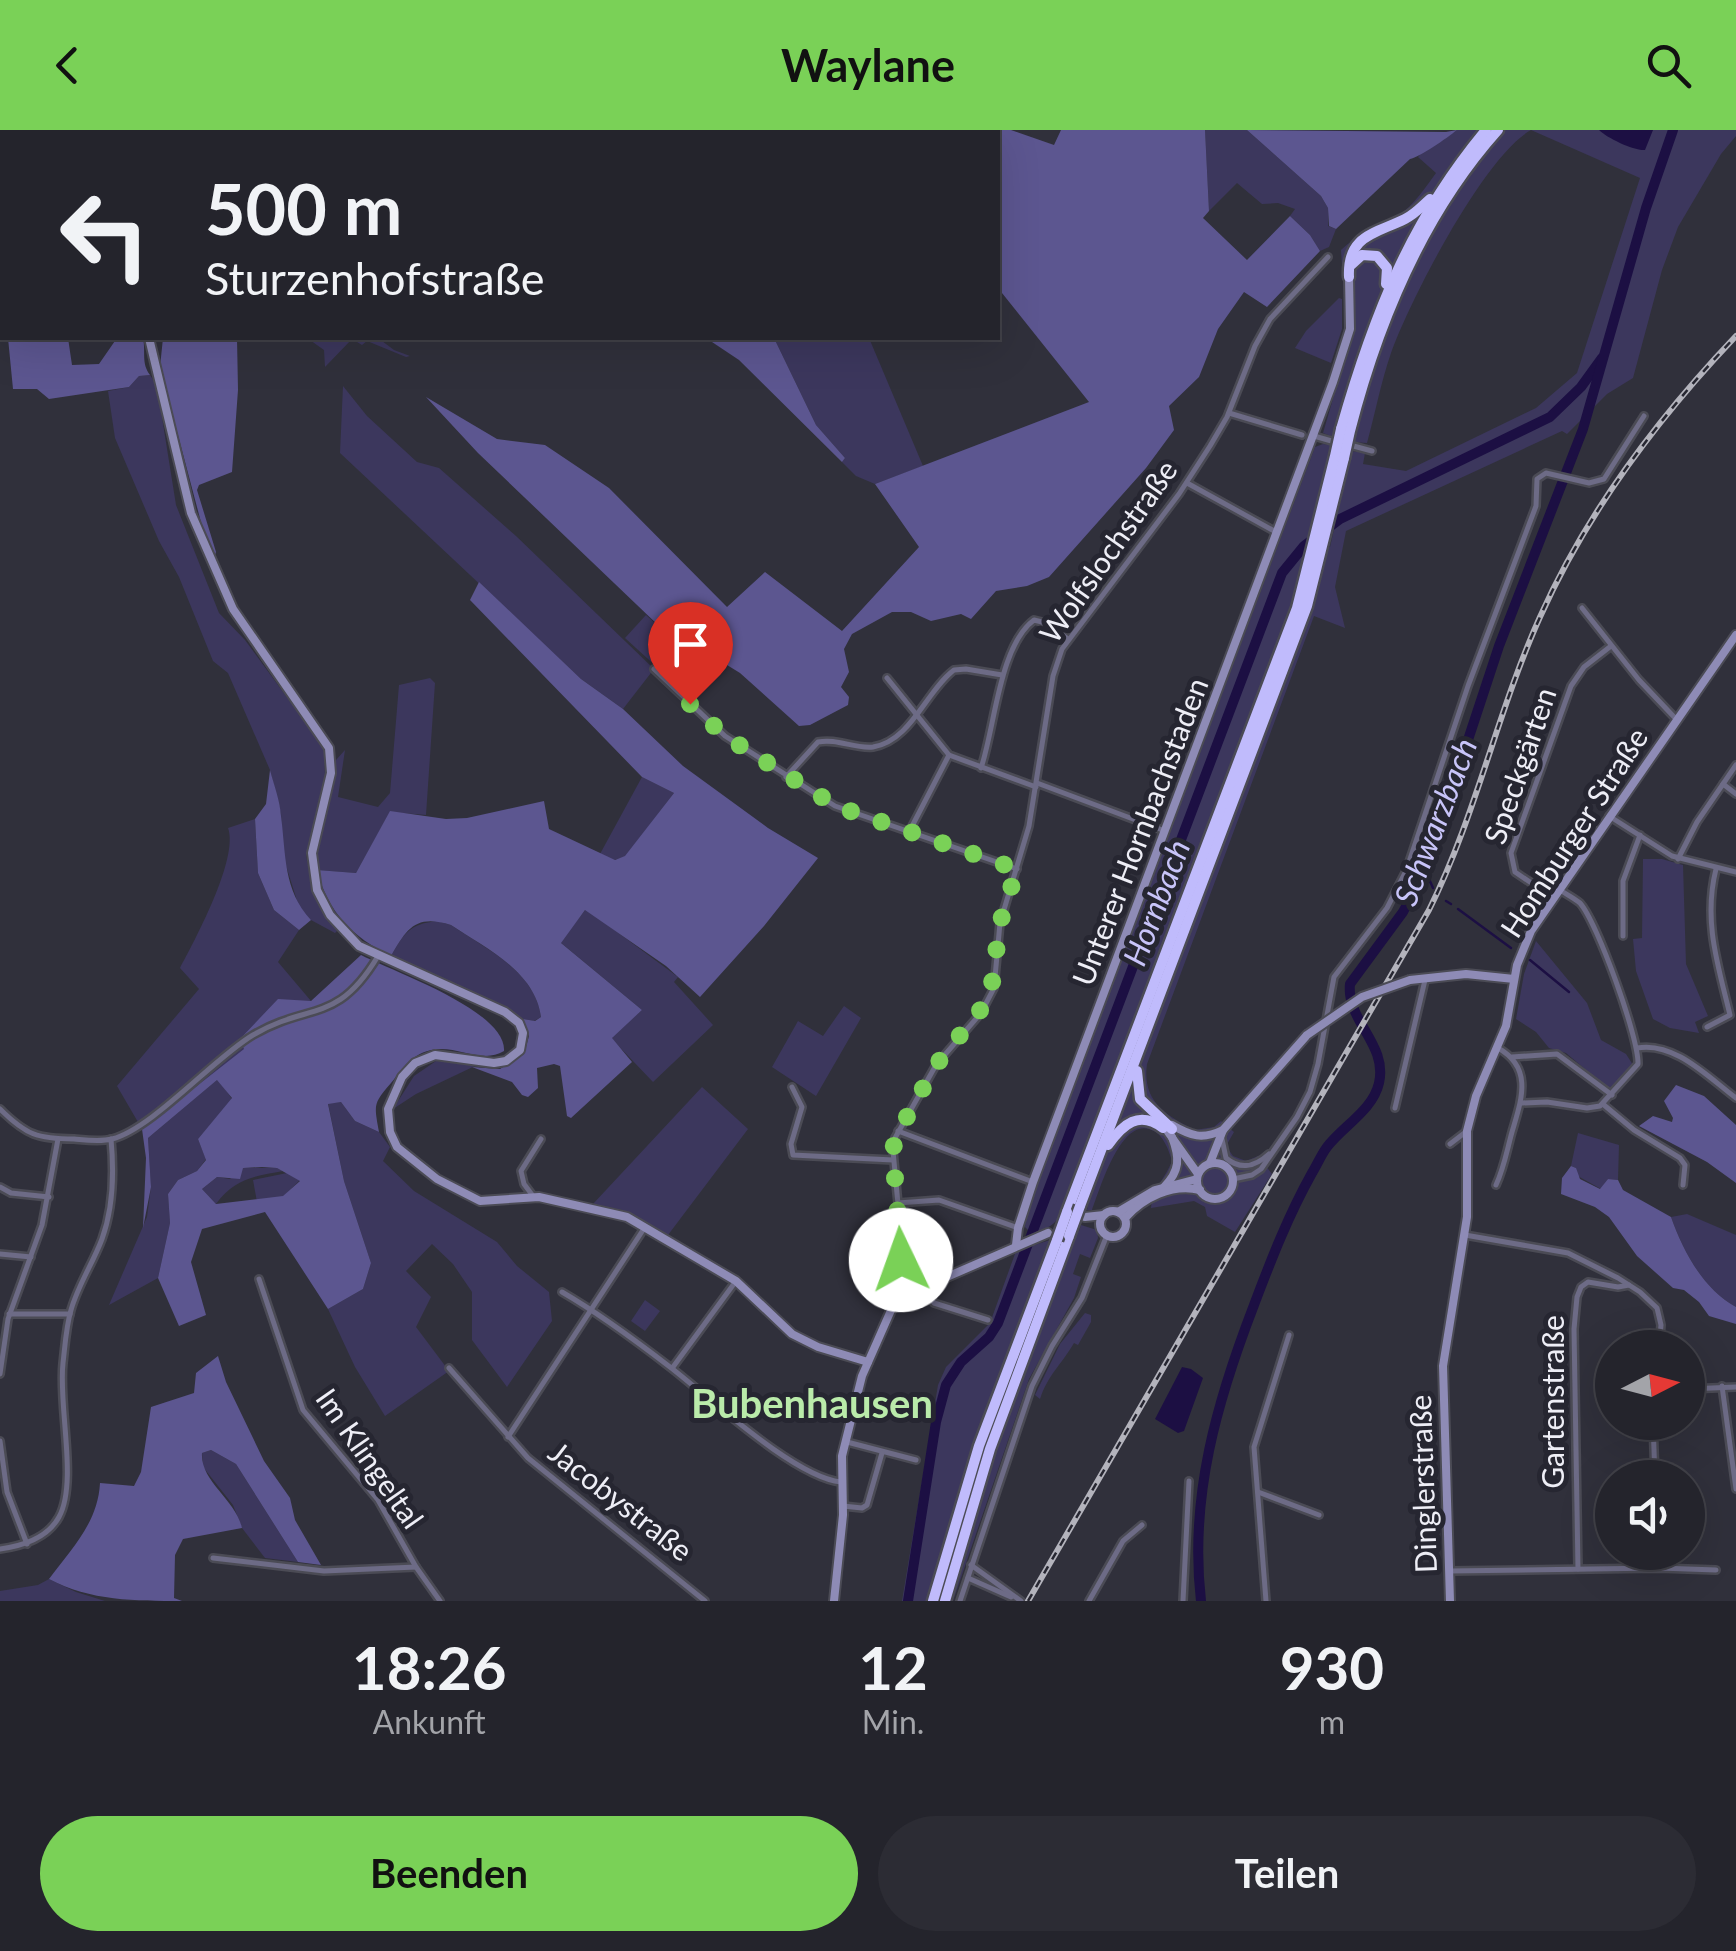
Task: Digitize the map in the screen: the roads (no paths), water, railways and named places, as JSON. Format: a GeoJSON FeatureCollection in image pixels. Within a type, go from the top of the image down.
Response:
{"type":"FeatureCollection","features":[{"type":"Feature","properties":{"kind":"highway"},"geometry":{"type":"LineString","coordinates":[[933,1601],[1049,1236],[1068,1212],[1297,608],[1330,500],[1361,356],[1409,243],[1448,180],[1486,130]]}},
{"type":"Feature","properties":{"kind":"highway"},"geometry":{"type":"LineString","coordinates":[[1346,430],[1402,279],[1442,207],[1498,130]]}},
{"type":"Feature","properties":{"kind":"highway"},"geometry":{"type":"LineString","coordinates":[[1349,277],[1350,260],[1361,241],[1413,214],[1448,180]]}},
{"type":"Feature","properties":{"kind":"highway"},"geometry":{"type":"LineString","coordinates":[[1349,277],[1351,265],[1358,257],[1370,254],[1384,260],[1388,275],[1381,304]]}},
{"type":"Feature","properties":{"kind":"highway"},"geometry":{"type":"LineString","coordinates":[[945,1601],[990,1449],[1069,1236],[1083,1212],[1100,1152],[1288,658],[1324,549],[1330,500]]}},
{"type":"Feature","properties":{"kind":"highway"},"geometry":{"type":"LineString","coordinates":[[1140,1050],[1138,1092],[1147,1108],[1170,1129]]}},
{"type":"Feature","properties":{"kind":"highway"},"geometry":{"type":"LineString","coordinates":[[1100,1152],[1122,1127],[1136,1119],[1152,1120],[1170,1129]]}},
{"type":"Feature","properties":{"kind":"street","name":"Wolfslochstraße"},"geometry":{"type":"LineString","coordinates":[[901,1294],[894,1160],[898,1131],[936,1065],[990,998],[1000,923],[1036,785],[1054,676],[1068,639],[1187,483],[1229,414],[1255,346],[1270,319],[1328,257]]}},
{"type":"Feature","properties":{"kind":"street","name":"Unterer Hornbachstaden"},"geometry":{"type":"LineString","coordinates":[[1017,1245],[1018,1228],[1033,1182],[1314,436],[1350,329],[1349,277]]}},
{"type":"Feature","properties":{"kind":"street"},"geometry":{"type":"LineString","coordinates":[[149,340],[191,512],[202,539],[233,609],[329,748],[331,773],[312,853],[317,890],[339,928],[359,946],[505,1012],[520,1023],[524,1038],[516,1055],[500,1062],[444,1055],[421,1058],[402,1077],[387,1116],[392,1138],[402,1153],[451,1187],[490,1202],[534,1197],[612,1212],[736,1281],[792,1334],[818,1348],[868,1362]]}},
{"type":"Feature","properties":{"kind":"street"},"geometry":{"type":"LineString","coordinates":[[1229,414],[1302,436]]}},
{"type":"Feature","properties":{"kind":"street"},"geometry":{"type":"LineString","coordinates":[[1234,1179],[1257,1172],[1297,1117],[1310,1092],[1334,976],[1387,908],[1406,871],[1460,710],[1536,506],[1537,479],[1540,474],[1579,481],[1604,479],[1644,416]]}},
{"type":"Feature","properties":{"kind":"street"},"geometry":{"type":"LineString","coordinates":[[1314,436],[1372,450]]}},
{"type":"Feature","properties":{"kind":"street"},"geometry":{"type":"LineString","coordinates":[[1187,483],[1278,532]]}},
{"type":"Feature","properties":{"kind":"street"},"geometry":{"type":"LineString","coordinates":[[1582,608],[1610,646],[1676,719]]}},
{"type":"Feature","properties":{"kind":"street"},"geometry":{"type":"LineString","coordinates":[[982,768],[1002,675],[1030,622],[1042,621],[1068,639]]}},
{"type":"Feature","properties":{"kind":"street","name":"Homburger Straße"},"geometry":{"type":"LineString","coordinates":[[1443,1366],[1469,1196],[1467,1131],[1480,1085],[1498,1048],[1526,941],[1555,893],[1736,635]]}},
{"type":"Feature","properties":{"kind":"street","name":"Speckgärten"},"geometry":{"type":"LineString","coordinates":[[1610,646],[1584,667],[1572,686],[1511,853],[1515,872],[1583,908],[1614,978],[1637,1048]]}},
{"type":"Feature","properties":{"kind":"street"},"geometry":{"type":"LineString","coordinates":[[654,669],[725,736],[846,811],[1017,869]]}},
{"type":"Feature","properties":{"kind":"street"},"geometry":{"type":"LineString","coordinates":[[786,777],[818,742],[829,740],[868,747],[890,740],[917,715],[954,670],[1002,675]]}},
{"type":"Feature","properties":{"kind":"street"},"geometry":{"type":"LineString","coordinates":[[887,678],[948,755],[1166,831]]}},
{"type":"Feature","properties":{"kind":"street"},"geometry":{"type":"LineString","coordinates":[[909,832],[948,755]]}},
{"type":"Feature","properties":{"kind":"street"},"geometry":{"type":"LineString","coordinates":[[1678,858],[1736,765]]}},
{"type":"Feature","properties":{"kind":"street"},"geometry":{"type":"LineString","coordinates":[[1722,784],[1736,794]]}},
{"type":"Feature","properties":{"kind":"street"},"geometry":{"type":"LineString","coordinates":[[1609,816],[1678,858],[1736,872]]}},
{"type":"Feature","properties":{"kind":"street"},"geometry":{"type":"LineString","coordinates":[[1624,936],[1623,881],[1640,834]]}},
{"type":"Feature","properties":{"kind":"street"},"geometry":{"type":"LineString","coordinates":[[1707,1027],[1730,1015],[1710,928],[1716,869]]}},
{"type":"Feature","properties":{"kind":"street"},"geometry":{"type":"LineString","coordinates":[[0,1108],[28,1133],[58,1139],[111,1139],[146,1119],[253,1035],[339,1002],[359,985],[378,956]]}},
{"type":"Feature","properties":{"kind":"street"},"geometry":{"type":"LineString","coordinates":[[1394,1108],[1430,976]]}},
{"type":"Feature","properties":{"kind":"street"},"geometry":{"type":"LineString","coordinates":[[1200,1190],[1202,1171],[1227,1126],[1279,1062],[1307,1034],[1362,997],[1430,976],[1514,979]]}},
{"type":"Feature","properties":{"kind":"street"},"geometry":{"type":"LineString","coordinates":[[1522,1103],[1587,1108],[1604,1104],[1638,1064],[1637,1048],[1654,1047],[1670,1052],[1736,1098]]}},
{"type":"Feature","properties":{"kind":"street"},"geometry":{"type":"LineString","coordinates":[[1496,1185],[1522,1103],[1522,1075],[1512,1057],[1498,1048]]}},
{"type":"Feature","properties":{"kind":"street"},"geometry":{"type":"LineString","coordinates":[[1512,1057],[1557,1054],[1612,1095]]}},
{"type":"Feature","properties":{"kind":"street"},"geometry":{"type":"LineString","coordinates":[[792,1087],[802,1106],[791,1144],[793,1155],[894,1160]]}},
{"type":"Feature","properties":{"kind":"street"},"geometry":{"type":"LineString","coordinates":[[1604,1104],[1634,1130],[1680,1158],[1685,1166],[1683,1185]]}},
{"type":"Feature","properties":{"kind":"street"},"geometry":{"type":"LineString","coordinates":[[1227,1126],[1222,1144],[1232,1163],[1256,1164],[1275,1149]]}},
{"type":"Feature","properties":{"kind":"street"},"geometry":{"type":"LineString","coordinates":[[1170,1129],[1205,1137],[1227,1126]]}},
{"type":"Feature","properties":{"kind":"street"},"geometry":{"type":"LineString","coordinates":[[1083,1212],[1122,1215],[1156,1195],[1188,1188],[1200,1190],[1206,1197],[1221,1198],[1232,1189],[1234,1179],[1222,1164],[1218,1145],[1227,1126]]}},
{"type":"Feature","properties":{"kind":"street"},"geometry":{"type":"LineString","coordinates":[[1170,1129],[1202,1171]]}},
{"type":"Feature","properties":{"kind":"street"},"geometry":{"type":"LineString","coordinates":[[1164,1187],[1178,1165],[1170,1129]]}},
{"type":"Feature","properties":{"kind":"street"},"geometry":{"type":"LineString","coordinates":[[898,1131],[1033,1182]]}},
{"type":"Feature","properties":{"kind":"street"},"geometry":{"type":"LineString","coordinates":[[1450,1144],[1467,1131]]}},
{"type":"Feature","properties":{"kind":"street"},"geometry":{"type":"LineString","coordinates":[[0,1374],[6,1317],[31,1257],[49,1197],[58,1139]]}},
{"type":"Feature","properties":{"kind":"street"},"geometry":{"type":"LineString","coordinates":[[0,1550],[27,1544],[56,1521],[66,1493],[61,1382],[70,1314],[105,1229],[112,1180],[111,1139]]}},
{"type":"Feature","properties":{"kind":"street"},"geometry":{"type":"LineString","coordinates":[[534,1197],[524,1184],[521,1171],[541,1139]]}},
{"type":"Feature","properties":{"kind":"street"},"geometry":{"type":"LineString","coordinates":[[1122,1215],[1164,1187],[1222,1164]]}},
{"type":"Feature","properties":{"kind":"street"},"geometry":{"type":"LineString","coordinates":[[0,1187],[6,1192],[49,1197]]}},
{"type":"Feature","properties":{"kind":"street"},"geometry":{"type":"LineString","coordinates":[[898,1203],[938,1200],[1018,1228]]}},
{"type":"Feature","properties":{"kind":"street"},"geometry":{"type":"LineString","coordinates":[[1083,1212],[1104,1231],[1122,1233],[1122,1215]]}},
{"type":"Feature","properties":{"kind":"street"},"geometry":{"type":"LineString","coordinates":[[960,1601],[1032,1386],[1082,1298],[1104,1231],[1104,1215]]}},
{"type":"Feature","properties":{"kind":"street"},"geometry":{"type":"LineString","coordinates":[[508,1438],[644,1228]]}},
{"type":"Feature","properties":{"kind":"street"},"geometry":{"type":"LineString","coordinates":[[1465,1235],[1568,1253],[1630,1285],[1656,1308],[1661,1330]]}},
{"type":"Feature","properties":{"kind":"street"},"geometry":{"type":"LineString","coordinates":[[834,1601],[847,1507],[841,1462],[868,1362],[901,1294],[1017,1245],[1049,1236]]}},
{"type":"Feature","properties":{"kind":"street"},"geometry":{"type":"LineString","coordinates":[[0,1254],[31,1257]]}},
{"type":"Feature","properties":{"kind":"street","name":"Im Klingeltal"},"geometry":{"type":"LineString","coordinates":[[259,1279],[302,1410],[378,1500],[440,1601]]}},
{"type":"Feature","properties":{"kind":"street"},"geometry":{"type":"LineString","coordinates":[[672,1368],[736,1281]]}},
{"type":"Feature","properties":{"kind":"street","name":"Gartenstraße"},"geometry":{"type":"LineString","coordinates":[[1578,1570],[1574,1364],[1577,1297],[1588,1282],[1614,1287],[1630,1285]]}},
{"type":"Feature","properties":{"kind":"street"},"geometry":{"type":"LineString","coordinates":[[924,1285],[934,1303],[988,1320]]}},
{"type":"Feature","properties":{"kind":"street"},"geometry":{"type":"LineString","coordinates":[[562,1292],[672,1368],[800,1466],[841,1482]]}},
{"type":"Feature","properties":{"kind":"street"},"geometry":{"type":"LineString","coordinates":[[6,1317],[70,1314]]}},
{"type":"Feature","properties":{"kind":"street"},"geometry":{"type":"LineString","coordinates":[[1266,1601],[1254,1446],[1289,1335]]}},
{"type":"Feature","properties":{"kind":"street","name":"Dinglerstraße"},"geometry":{"type":"LineString","coordinates":[[1443,1366],[1450,1601]]}},
{"type":"Feature","properties":{"kind":"street","name":"Jacobystraße"},"geometry":{"type":"LineString","coordinates":[[449,1368],[528,1458],[705,1601]]}},
{"type":"Feature","properties":{"kind":"street"},"geometry":{"type":"LineString","coordinates":[[1722,1386],[1736,1489]]}},
{"type":"Feature","properties":{"kind":"street"},"geometry":{"type":"LineString","coordinates":[[1705,1387],[1736,1386]]}},
{"type":"Feature","properties":{"kind":"street"},"geometry":{"type":"LineString","coordinates":[[0,1441],[4,1492],[27,1544]]}},
{"type":"Feature","properties":{"kind":"street"},"geometry":{"type":"LineString","coordinates":[[846,1441],[916,1460]]}},
{"type":"Feature","properties":{"kind":"street"},"geometry":{"type":"LineString","coordinates":[[847,1507],[864,1507],[882,1453]]}},
{"type":"Feature","properties":{"kind":"street"},"geometry":{"type":"LineString","coordinates":[[1182,1601],[1190,1481]]}},
{"type":"Feature","properties":{"kind":"street"},"geometry":{"type":"LineString","coordinates":[[1258,1492],[1320,1515]]}},
{"type":"Feature","properties":{"kind":"street"},"geometry":{"type":"LineString","coordinates":[[1089,1601],[1124,1541],[1142,1525]]}},
{"type":"Feature","properties":{"kind":"street"},"geometry":{"type":"LineString","coordinates":[[213,1558],[324,1572],[416,1567]]}},
{"type":"Feature","properties":{"kind":"street"},"geometry":{"type":"LineString","coordinates":[[972,1565],[1020,1601]]}},
{"type":"Feature","properties":{"kind":"street"},"geometry":{"type":"LineString","coordinates":[[1449,1571],[1595,1570]]}},
{"type":"Feature","properties":{"kind":"street"},"geometry":{"type":"LineString","coordinates":[[1705,1570],[1716,1570]]}},
{"type":"Feature","properties":{"kind":"street"},"geometry":{"type":"LineString","coordinates":[[968,1578],[1020,1601]]}},
{"type":"Feature","properties":{"kind":"waterway","name":"Schwarzbach"},"geometry":{"type":"LineString","coordinates":[[1201,1601],[1198,1562],[1203,1487],[1228,1377],[1273,1255],[1303,1189],[1327,1147],[1364,1110],[1379,1083],[1378,1056],[1354,1010],[1350,984],[1403,912],[1425,870],[1499,646],[1583,429],[1646,208],[1673,130]]}},
{"type":"Feature","properties":{"kind":"waterway","name":"Hornbach"},"geometry":{"type":"LineString","coordinates":[[908,1601],[936,1422],[946,1385],[961,1362],[989,1337],[998,1323],[1282,573],[1304,546],[1340,519],[1550,417],[1581,387],[1602,358]]}},
{"type":"Feature","properties":{"kind":"waterway"},"geometry":{"type":"LineString","coordinates":[[1425,870],[1433,888]]}},
{"type":"Feature","properties":{"kind":"waterway"},"geometry":{"type":"LineString","coordinates":[[1446,901],[1451,904]]}},
{"type":"Feature","properties":{"kind":"waterway"},"geometry":{"type":"LineString","coordinates":[[1458,909],[1511,948]]}},
{"type":"Feature","properties":{"kind":"waterway"},"geometry":{"type":"LineString","coordinates":[[1530,960],[1569,992]]}},
{"type":"Feature","properties":{"kind":"railway"},"geometry":{"type":"LineString","coordinates":[[1028,1601],[1429,910],[1460,838],[1525,653],[1579,541],[1652,434],[1736,336]]}},
{"type":"Feature","properties":{"kind":"district","name":"Bubenhausen"},"geometry":{"type":"Point","coordinates":[812,1404]}}]}
